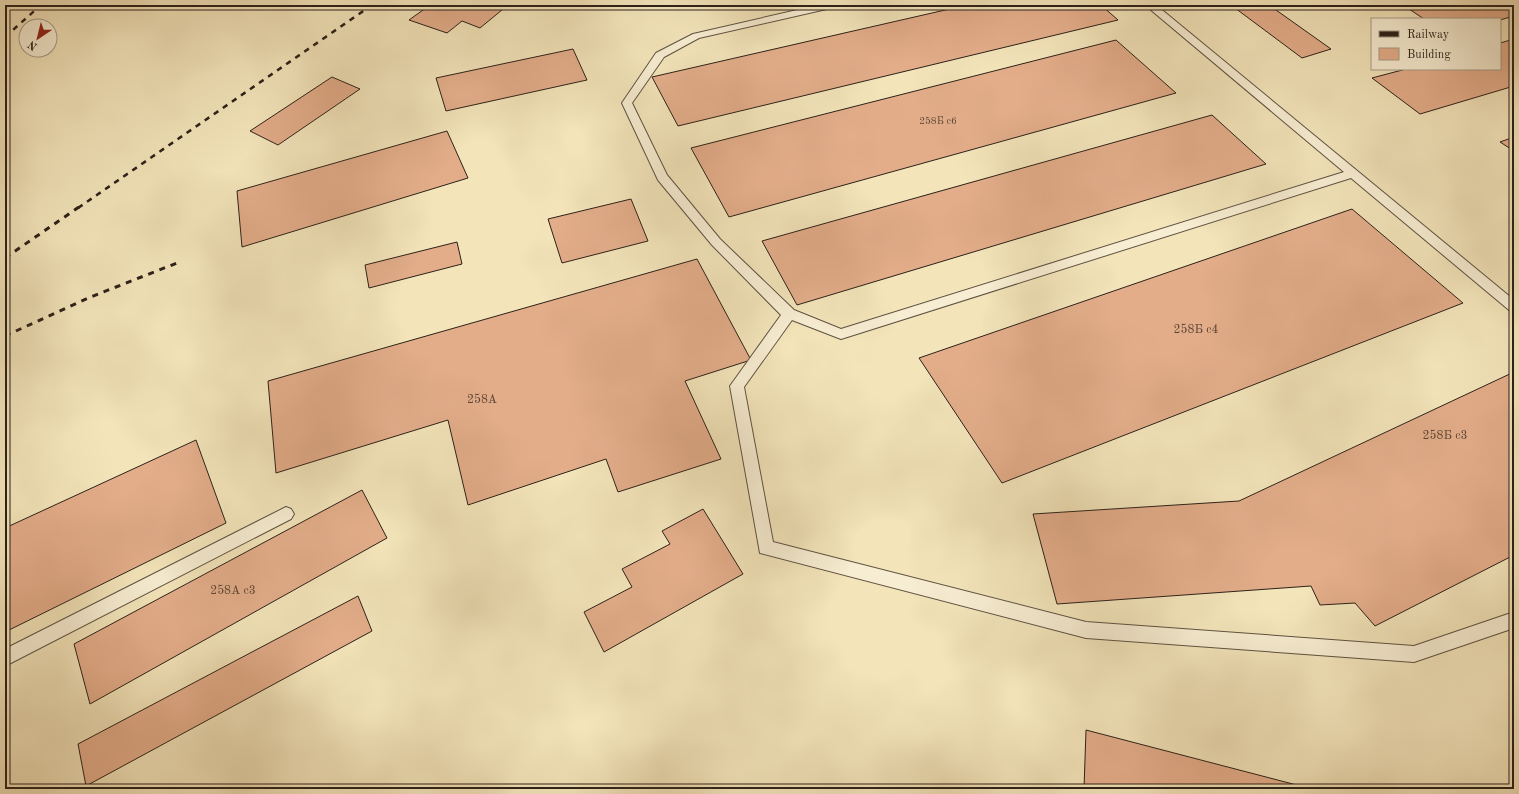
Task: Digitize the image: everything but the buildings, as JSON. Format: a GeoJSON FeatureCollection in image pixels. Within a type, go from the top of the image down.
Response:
{"type":"FeatureCollection","features":[{"type":"Feature","properties":{"kind":"lane"},"geometry":{"type":"LineString","coordinates":[[831,5],[696,36],[660,55],[627,103],[662,177],[716,242],[789,314],[841,334],[1353,173]]}},
{"type":"Feature","properties":{"kind":"lane"},"geometry":{"type":"LineString","coordinates":[[1150,5],[1514,307]]}},
{"type":"Feature","properties":{"kind":"lane"},"geometry":{"type":"LineString","coordinates":[[789,314],[737,386],[766,548],[1086,630],[1414,654],[1514,620]]}},
{"type":"Feature","properties":{"kind":"lane"},"geometry":{"type":"LineString","coordinates":[[5,658],[286,514]]}},
{"type":"Feature","properties":{"kind":"railway"},"geometry":{"type":"LineString","coordinates":[[5,37],[41,5]]}},
{"type":"Feature","properties":{"kind":"railway"},"geometry":{"type":"LineString","coordinates":[[78,208],[372,5]]}},
{"type":"Feature","properties":{"kind":"railway"},"geometry":{"type":"LineString","coordinates":[[5,258],[79,207]]}},
{"type":"Feature","properties":{"kind":"railway"},"geometry":{"type":"LineString","coordinates":[[5,336],[88,298],[177,263]]}}]}
